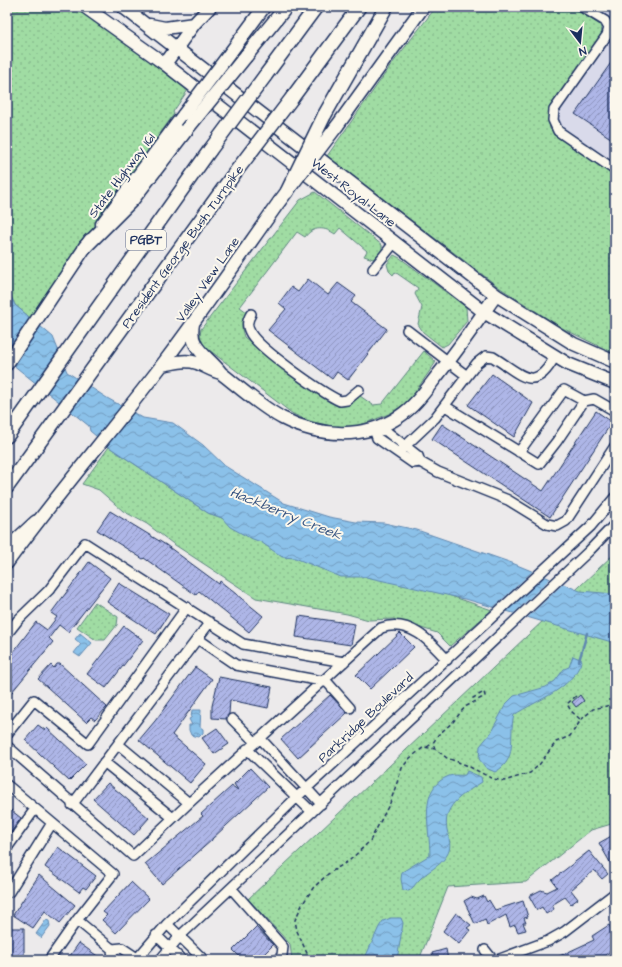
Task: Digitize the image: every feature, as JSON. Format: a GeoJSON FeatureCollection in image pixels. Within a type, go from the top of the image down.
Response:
{"type":"FeatureCollection","features":[{"type":"Feature","properties":{"kind":"highway"},"geometry":{"type":"LineString","coordinates":[[86,246],[132,200],[186,130],[286,7]]}},
{"type":"Feature","properties":{"kind":"highway","name":"PGBT"},"geometry":{"type":"LineString","coordinates":[[7,436],[210,150],[316,7]]}},
{"type":"Feature","properties":{"kind":"highway","name":"President George Bush Turnpike"},"geometry":{"type":"LineString","coordinates":[[7,487],[230,178],[292,98],[359,7]]}},
{"type":"Feature","properties":{"kind":"highway"},"geometry":{"type":"LineString","coordinates":[[287,192],[324,116],[386,7]]}},
{"type":"Feature","properties":{"kind":"highway"},"geometry":{"type":"LineString","coordinates":[[7,549],[36,522]]}},
{"type":"Feature","properties":{"kind":"main road","name":"West Royal Lane"},"geometry":{"type":"LineString","coordinates":[[85,7],[166,64],[484,312],[568,364],[615,383]]}},
{"type":"Feature","properties":{"kind":"main road","name":"West Royal Lane"},"geometry":{"type":"LineString","coordinates":[[123,7],[496,295],[530,318],[574,344],[615,362]]}},
{"type":"Feature","properties":{"kind":"main road"},"geometry":{"type":"LineString","coordinates":[[166,64],[194,24],[210,7]]}},
{"type":"Feature","properties":{"kind":"main road","name":"State Highway 161"},"geometry":{"type":"LineString","coordinates":[[7,364],[86,246],[264,7]]}},
{"type":"Feature","properties":{"kind":"main road","name":"Valley View Lane"},"geometry":{"type":"LineString","coordinates":[[7,563],[36,522],[89,458],[193,324],[279,202],[337,126],[423,7]]}},
{"type":"Feature","properties":{"kind":"main road"},"geometry":{"type":"LineString","coordinates":[[143,22],[165,28],[194,24]]}},
{"type":"Feature","properties":{"kind":"main road"},"geometry":{"type":"LineString","coordinates":[[193,324],[190,335],[193,343],[215,364],[221,373],[281,417],[302,426],[328,434],[356,433],[374,429],[400,416],[419,399],[448,363],[496,295]]}},
{"type":"Feature","properties":{"kind":"main road"},"geometry":{"type":"LineString","coordinates":[[162,365],[186,361],[197,363],[211,371],[221,373]]}},
{"type":"Feature","properties":{"kind":"street"},"geometry":{"type":"LineString","coordinates":[[582,7],[605,21],[608,28],[607,35],[554,110],[553,120],[558,131],[615,170]]}},
{"type":"Feature","properties":{"kind":"street"},"geometry":{"type":"LineString","coordinates":[[373,269],[395,242]]}},
{"type":"Feature","properties":{"kind":"street"},"geometry":{"type":"LineString","coordinates":[[251,314],[247,320],[247,327],[251,334],[270,352],[294,370],[340,401],[346,400],[359,390]]}},
{"type":"Feature","properties":{"kind":"street"},"geometry":{"type":"LineString","coordinates":[[407,330],[448,363],[467,376]]}},
{"type":"Feature","properties":{"kind":"street"},"geometry":{"type":"LineString","coordinates":[[401,449],[435,418],[477,363],[486,356],[492,357],[526,378],[534,378],[542,376],[555,356]]}},
{"type":"Feature","properties":{"kind":"street"},"geometry":{"type":"LineString","coordinates":[[519,452],[564,390],[584,401],[594,399],[615,411]]}},
{"type":"Feature","properties":{"kind":"street"},"geometry":{"type":"LineString","coordinates":[[445,406],[539,464],[557,441],[584,401]]}},
{"type":"Feature","properties":{"kind":"street"},"geometry":{"type":"LineString","coordinates":[[374,429],[386,431],[401,449],[418,456],[420,462],[438,472],[508,500],[546,524],[557,526],[566,520],[615,446]]}},
{"type":"Feature","properties":{"kind":"street","name":"Parkridge Boulevard"},"geometry":{"type":"LineString","coordinates":[[136,959],[156,935],[297,797],[476,634],[569,545],[592,526],[615,497]]}},
{"type":"Feature","properties":{"kind":"street"},"geometry":{"type":"LineString","coordinates":[[160,960],[180,936],[615,524]]}},
{"type":"Feature","properties":{"kind":"street"},"geometry":{"type":"LineString","coordinates":[[7,634],[18,620],[49,590],[85,543],[243,644],[344,662]]}},
{"type":"Feature","properties":{"kind":"street"},"geometry":{"type":"LineString","coordinates":[[7,734],[34,700],[88,744],[187,607]]}},
{"type":"Feature","properties":{"kind":"street"},"geometry":{"type":"LineString","coordinates":[[72,805],[210,622]]}},
{"type":"Feature","properties":{"kind":"street"},"geometry":{"type":"LineString","coordinates":[[7,746],[72,805],[133,856],[247,749],[381,628],[389,626],[406,628],[418,632],[430,641],[447,660]]}},
{"type":"Feature","properties":{"kind":"street"},"geometry":{"type":"LineString","coordinates":[[198,638],[236,665],[327,682],[350,708]]}},
{"type":"Feature","properties":{"kind":"street"},"geometry":{"type":"LineString","coordinates":[[232,719],[283,762],[321,804]]}},
{"type":"Feature","properties":{"kind":"street"},"geometry":{"type":"LineString","coordinates":[[118,744],[189,803]]}},
{"type":"Feature","properties":{"kind":"street"},"geometry":{"type":"LineString","coordinates":[[247,749],[312,812]]}},
{"type":"Feature","properties":{"kind":"street"},"geometry":{"type":"LineString","coordinates":[[104,762],[173,818]]}},
{"type":"Feature","properties":{"kind":"street"},"geometry":{"type":"LineString","coordinates":[[270,772],[283,762]]}},
{"type":"Feature","properties":{"kind":"street"},"geometry":{"type":"LineString","coordinates":[[7,785],[113,874],[76,920],[49,960]]}},
{"type":"Feature","properties":{"kind":"street"},"geometry":{"type":"LineString","coordinates":[[7,848],[35,809]]}},
{"type":"Feature","properties":{"kind":"street"},"geometry":{"type":"LineString","coordinates":[[7,892],[9,892],[52,823]]}},
{"type":"Feature","properties":{"kind":"street"},"geometry":{"type":"LineString","coordinates":[[231,888],[283,946],[282,955],[278,960]]}},
{"type":"Feature","properties":{"kind":"street"},"geometry":{"type":"LineString","coordinates":[[497,960],[548,941],[559,935],[580,921],[615,893]]}},
{"type":"Feature","properties":{"kind":"street"},"geometry":{"type":"LineString","coordinates":[[76,920],[112,949],[122,948],[136,959]]}},
{"type":"Feature","properties":{"kind":"street"},"geometry":{"type":"LineString","coordinates":[[167,924],[204,960]]}},
{"type":"Feature","properties":{"kind":"street"},"geometry":{"type":"LineString","coordinates":[[156,935],[182,960]]}},
{"type":"Feature","properties":{"kind":"street"},"geometry":{"type":"LineString","coordinates":[[112,949],[113,960]]}},
{"type":"Feature","properties":{"kind":"street"},"geometry":{"type":"LineString","coordinates":[[485,950],[493,960]]}},
{"type":"Feature","properties":{"kind":"path"},"geometry":{"type":"LineString","coordinates":[[427,748],[453,722],[465,707],[473,701],[473,698],[484,692],[485,696],[477,701],[473,701]]}},
{"type":"Feature","properties":{"kind":"path"},"geometry":{"type":"LineString","coordinates":[[576,696],[567,704],[571,711],[582,720]]}},
{"type":"Feature","properties":{"kind":"path"},"geometry":{"type":"LineString","coordinates":[[310,960],[297,931],[296,920],[302,904],[313,888],[328,874],[350,860],[370,841],[390,803],[402,768],[410,758],[424,747],[435,749],[447,758],[466,765],[493,779],[504,781],[530,773],[539,765],[556,742],[570,736],[582,720],[593,709],[615,704]]}},
{"type":"Feature","properties":{"kind":"path"},"geometry":{"type":"LineString","coordinates":[[433,743],[435,749]]}},
{"type":"Feature","properties":{"kind":"shaded area"},"geometry":{"type":"Polygon","coordinates":[[[565,7],[615,7],[615,184],[544,135],[540,110],[565,7]]]}},
{"type":"Feature","properties":{"kind":"green space"},"geometry":{"type":"Polygon","coordinates":[[[7,7],[78,7],[188,90],[173,112],[174,114],[30,318],[15,305],[7,289],[7,7]]]}},
{"type":"Feature","properties":{"kind":"green space"},"geometry":{"type":"Polygon","coordinates":[[[436,7],[573,7],[600,25],[603,35],[548,114],[550,129],[569,145],[615,176],[615,354],[562,328],[500,288],[327,156],[392,64],[436,7]]]}},
{"type":"Feature","properties":{"kind":"green space"},"geometry":{"type":"Polygon","coordinates":[[[315,192],[382,245],[382,250],[373,259],[364,256],[367,251],[340,228],[335,234],[323,229],[315,229],[308,233],[305,237],[297,232],[240,307],[247,312],[242,324],[244,337],[320,396],[339,406],[351,404],[360,396],[373,405],[382,404],[424,351],[436,362],[413,395],[403,405],[391,413],[364,424],[350,427],[335,427],[309,421],[293,414],[204,346],[200,336],[201,329],[300,200],[315,192]]]}},
{"type":"Feature","properties":{"kind":"green space"},"geometry":{"type":"Polygon","coordinates":[[[394,255],[466,307],[467,321],[448,344],[442,347],[423,332],[418,324],[422,307],[415,294],[418,288],[395,272],[393,275],[389,271],[387,264],[394,255]]]}},
{"type":"Feature","properties":{"kind":"green space"},"geometry":{"type":"Polygon","coordinates":[[[109,447],[208,513],[492,610],[450,646],[437,633],[393,619],[369,620],[347,614],[256,598],[172,543],[147,524],[123,511],[99,490],[82,484],[109,447]]]}},
{"type":"Feature","properties":{"kind":"green space"},"geometry":{"type":"Polygon","coordinates":[[[615,553],[615,823],[591,830],[526,882],[448,887],[419,960],[292,960],[290,944],[248,899],[615,553]]]}},
{"type":"Feature","properties":{"kind":"green space"},"geometry":{"type":"Polygon","coordinates":[[[95,602],[118,617],[117,625],[105,640],[96,640],[77,627],[95,602]]]}},
{"type":"Feature","properties":{"kind":"water","name":"Hackberry Creek"},"geometry":{"type":"Polygon","coordinates":[[[7,289],[15,305],[53,337],[67,372],[107,398],[143,418],[173,423],[203,445],[225,466],[284,503],[329,517],[356,522],[384,523],[417,530],[512,563],[580,591],[615,594],[615,643],[469,600],[366,577],[341,577],[295,558],[282,557],[261,542],[230,527],[222,518],[208,513],[109,447],[90,431],[89,426],[7,360],[7,289]]]}},
{"type":"Feature","properties":{"kind":"water"},"geometry":{"type":"Polygon","coordinates":[[[80,633],[92,643],[80,657],[74,653],[81,644],[75,639],[80,633]]]}},
{"type":"Feature","properties":{"kind":"water"},"geometry":{"type":"Polygon","coordinates":[[[573,656],[582,660],[571,679],[553,693],[514,715],[510,754],[507,761],[495,772],[486,768],[479,759],[480,746],[490,734],[506,704],[514,696],[546,687],[555,681],[564,669],[569,667],[573,656]]]}},
{"type":"Feature","properties":{"kind":"water"},"geometry":{"type":"Polygon","coordinates":[[[192,710],[201,710],[200,727],[203,729],[203,733],[199,737],[191,735],[189,730],[189,725],[192,725],[189,719],[191,718],[192,710]]]}},
{"type":"Feature","properties":{"kind":"water"},"geometry":{"type":"Polygon","coordinates":[[[467,771],[481,777],[482,782],[454,802],[450,809],[446,824],[450,843],[448,853],[441,862],[418,881],[412,889],[409,891],[403,890],[401,879],[402,872],[430,855],[428,810],[429,799],[433,790],[439,782],[449,776],[465,775],[467,771]]]}},
{"type":"Feature","properties":{"kind":"water"},"geometry":{"type":"Polygon","coordinates":[[[391,918],[401,918],[403,923],[397,960],[364,960],[379,927],[383,921],[391,918]]]}},
{"type":"Feature","properties":{"kind":"water"},"geometry":{"type":"Polygon","coordinates":[[[46,920],[49,921],[50,926],[41,938],[36,934],[46,920]]]}},
{"type":"Feature","properties":{"kind":"pier"},"geometry":{"type":"Polygon","coordinates":[[[534,570],[546,575],[505,613],[492,609],[534,570]]]}},
{"type":"Feature","properties":{"kind":"pier"},"geometry":{"type":"Polygon","coordinates":[[[552,577],[565,582],[526,619],[512,615],[552,577]]]}},
{"type":"Feature","properties":{"kind":"building"},"geometry":{"type":"Polygon","coordinates":[[[615,57],[615,141],[575,114],[615,57]]]}},
{"type":"Feature","properties":{"kind":"building"},"geometry":{"type":"Polygon","coordinates":[[[308,279],[328,295],[338,283],[356,296],[351,302],[387,329],[348,380],[337,372],[332,379],[268,330],[286,309],[279,303],[291,287],[298,292],[308,279]]]}},
{"type":"Feature","properties":{"kind":"building"},"geometry":{"type":"Polygon","coordinates":[[[492,374],[533,403],[514,437],[468,405],[492,374]]]}},
{"type":"Feature","properties":{"kind":"building"},"geometry":{"type":"Polygon","coordinates":[[[596,411],[612,422],[550,517],[432,439],[442,424],[543,491],[596,411]]]}},
{"type":"Feature","properties":{"kind":"building"},"geometry":{"type":"Polygon","coordinates":[[[110,511],[166,545],[219,584],[220,581],[263,616],[249,632],[199,591],[196,595],[144,558],[143,559],[97,530],[110,511]]]}},
{"type":"Feature","properties":{"kind":"building"},"geometry":{"type":"Polygon","coordinates":[[[89,562],[110,578],[68,632],[59,625],[49,638],[53,642],[7,698],[7,660],[36,622],[47,630],[57,617],[51,613],[89,562]]]}},
{"type":"Feature","properties":{"kind":"building"},"geometry":{"type":"Polygon","coordinates":[[[119,583],[169,614],[156,634],[107,602],[119,583]]]}},
{"type":"Feature","properties":{"kind":"building"},"geometry":{"type":"Polygon","coordinates":[[[299,616],[355,624],[351,645],[296,637],[299,616]]]}},
{"type":"Feature","properties":{"kind":"building"},"geometry":{"type":"Polygon","coordinates":[[[124,626],[143,640],[106,688],[87,674],[124,626]]]}},
{"type":"Feature","properties":{"kind":"building"},"geometry":{"type":"Polygon","coordinates":[[[400,633],[414,647],[370,689],[356,675],[400,633]]]}},
{"type":"Feature","properties":{"kind":"building"},"geometry":{"type":"Polygon","coordinates":[[[57,664],[60,664],[107,707],[95,720],[91,717],[86,722],[38,679],[51,665],[54,668],[57,664]]]}},
{"type":"Feature","properties":{"kind":"building"},"geometry":{"type":"Polygon","coordinates":[[[195,667],[212,679],[172,735],[206,764],[190,783],[139,740],[195,667]]]}},
{"type":"Feature","properties":{"kind":"building"},"geometry":{"type":"Polygon","coordinates":[[[219,677],[272,687],[268,708],[230,700],[229,714],[226,719],[212,718],[212,706],[219,677]]]}},
{"type":"Feature","properties":{"kind":"building"},"geometry":{"type":"Polygon","coordinates":[[[330,695],[347,713],[298,758],[281,739],[330,695]]]}},
{"type":"Feature","properties":{"kind":"building"},"geometry":{"type":"Polygon","coordinates":[[[580,695],[584,701],[576,707],[572,702],[580,695]]]}},
{"type":"Feature","properties":{"kind":"building"},"geometry":{"type":"Polygon","coordinates":[[[38,725],[45,730],[47,728],[86,764],[69,781],[25,740],[38,725]]]}},
{"type":"Feature","properties":{"kind":"building"},"geometry":{"type":"Polygon","coordinates":[[[217,728],[229,744],[214,754],[202,738],[217,728]]]}},
{"type":"Feature","properties":{"kind":"building"},"geometry":{"type":"Polygon","coordinates":[[[250,768],[268,787],[212,840],[162,884],[145,864],[203,816],[201,814],[232,786],[238,790],[234,784],[250,768]]]}},
{"type":"Feature","properties":{"kind":"building"},"geometry":{"type":"Polygon","coordinates":[[[108,783],[149,818],[134,835],[93,799],[108,783]]]}},
{"type":"Feature","properties":{"kind":"building"},"geometry":{"type":"Polygon","coordinates":[[[7,807],[21,818],[7,838],[7,807]]]}},
{"type":"Feature","properties":{"kind":"building"},"geometry":{"type":"Polygon","coordinates":[[[615,834],[615,871],[599,843],[615,834]]]}},
{"type":"Feature","properties":{"kind":"building"},"geometry":{"type":"Polygon","coordinates":[[[58,847],[96,876],[86,889],[83,887],[79,892],[45,867],[58,847]]]}},
{"type":"Feature","properties":{"kind":"building"},"geometry":{"type":"Polygon","coordinates":[[[589,851],[608,874],[602,879],[594,870],[571,890],[578,899],[571,904],[565,897],[552,905],[554,909],[546,914],[542,907],[537,910],[529,896],[541,890],[547,892],[557,887],[552,880],[589,851]]]}},
{"type":"Feature","properties":{"kind":"building"},"geometry":{"type":"Polygon","coordinates":[[[39,875],[75,905],[60,923],[45,911],[33,928],[13,915],[39,875]]]}},
{"type":"Feature","properties":{"kind":"building"},"geometry":{"type":"Polygon","coordinates":[[[131,882],[149,899],[116,933],[102,920],[107,915],[103,912],[131,882]]]}},
{"type":"Feature","properties":{"kind":"building"},"geometry":{"type":"Polygon","coordinates":[[[484,896],[487,902],[489,900],[495,910],[523,901],[528,917],[524,918],[526,923],[523,923],[526,930],[518,932],[515,925],[510,927],[506,915],[487,925],[485,919],[475,924],[464,901],[471,897],[477,899],[484,896]]]}},
{"type":"Feature","properties":{"kind":"building"},"geometry":{"type":"Polygon","coordinates":[[[456,913],[471,925],[467,928],[470,930],[459,944],[443,931],[456,913]]]}},
{"type":"Feature","properties":{"kind":"building"},"geometry":{"type":"Polygon","coordinates":[[[609,925],[615,934],[615,949],[597,960],[551,960],[594,940],[592,936],[609,925]]]}},
{"type":"Feature","properties":{"kind":"building"},"geometry":{"type":"Polygon","coordinates":[[[256,927],[273,945],[258,960],[243,960],[233,950],[256,927]]]}},
{"type":"Feature","properties":{"kind":"building"},"geometry":{"type":"Polygon","coordinates":[[[7,928],[24,928],[24,960],[7,960],[7,928]]]}},
{"type":"Feature","properties":{"kind":"building"},"geometry":{"type":"Polygon","coordinates":[[[79,943],[103,960],[67,960],[79,943]]]}},
{"type":"Feature","properties":{"kind":"building"},"geometry":{"type":"Polygon","coordinates":[[[446,949],[448,960],[434,960],[432,953],[446,949]]]}},
{"type":"Feature","properties":{"kind":"waterway"},"geometry":{"type":"LineString","coordinates":[[579,661],[587,633]]}}]}
